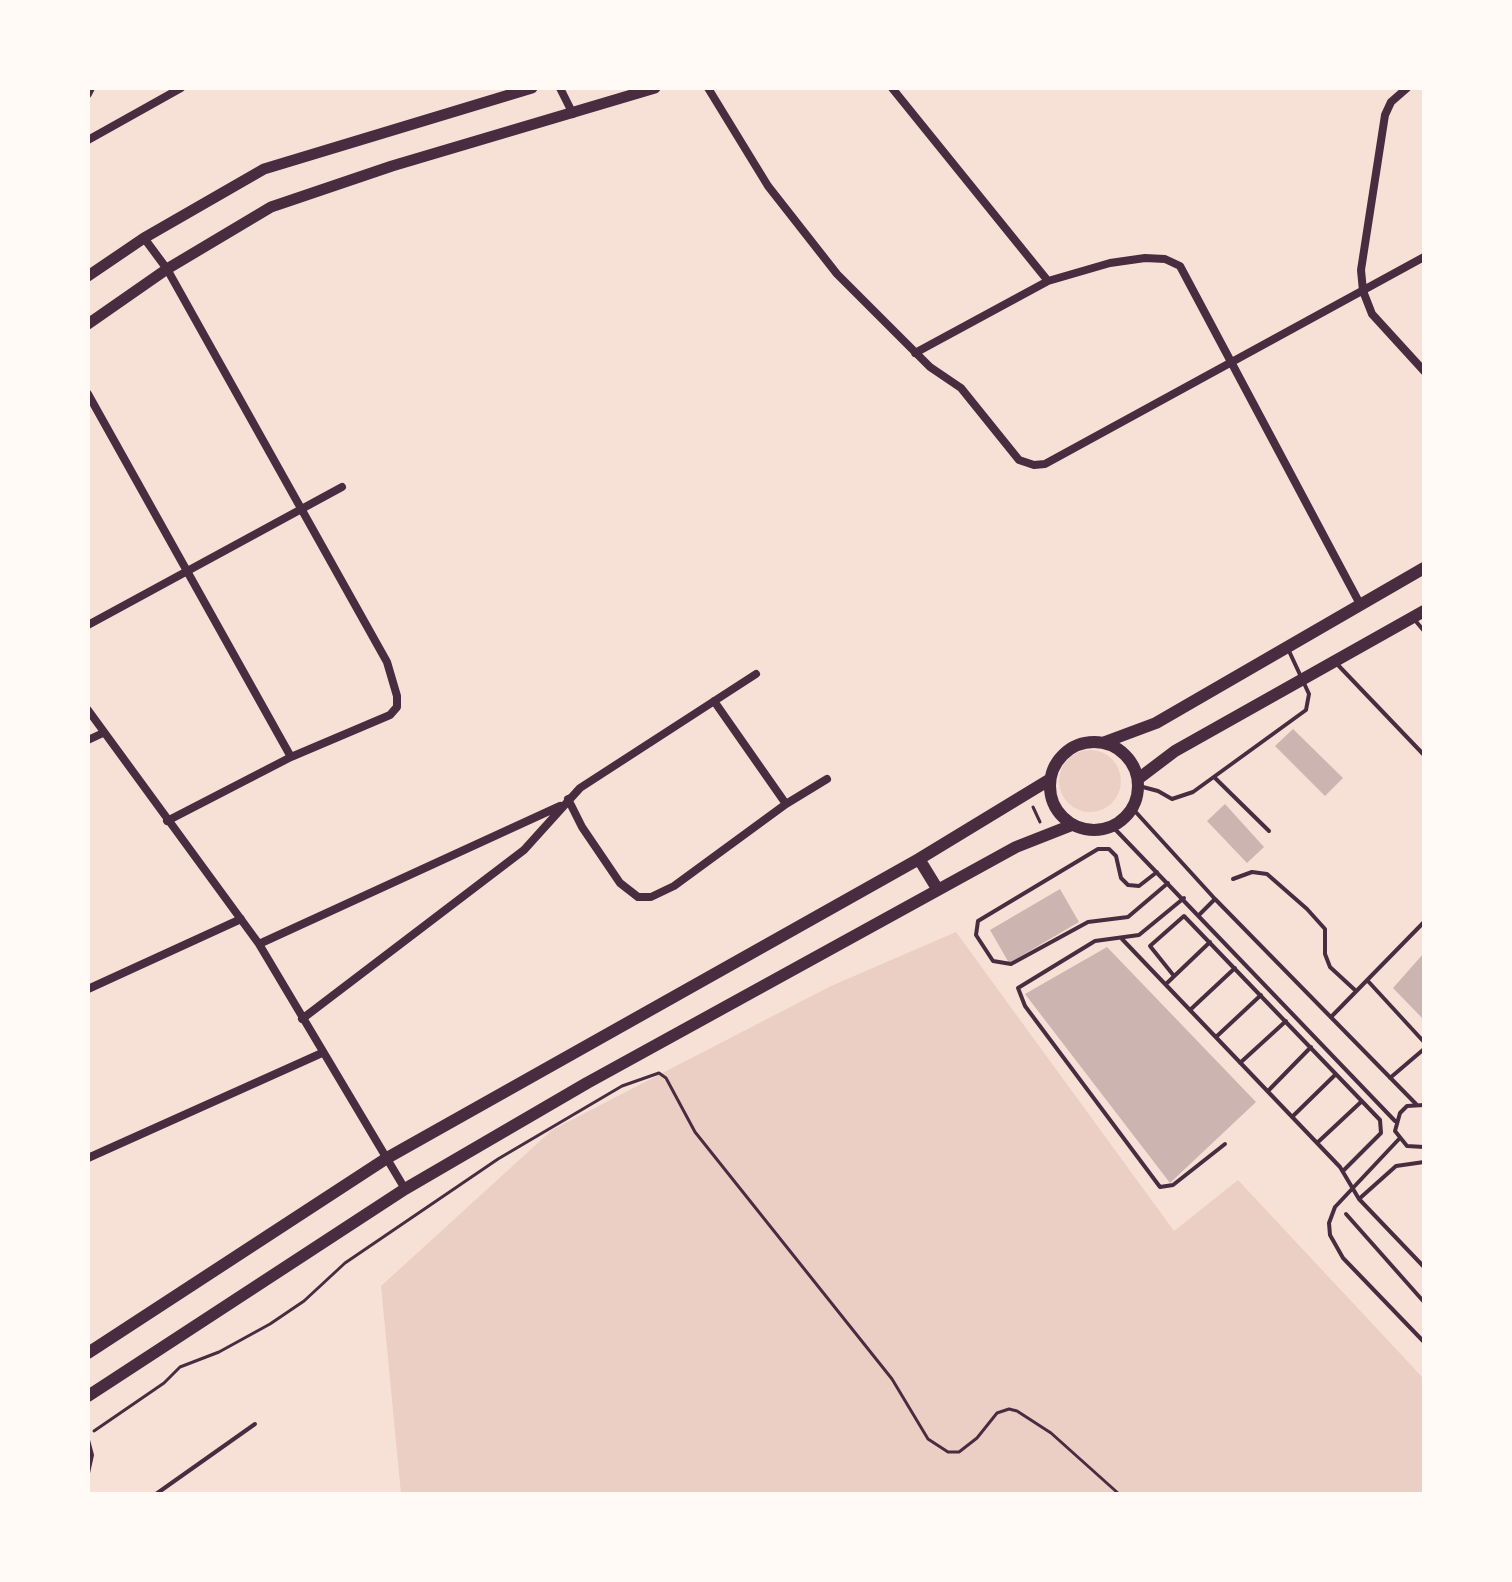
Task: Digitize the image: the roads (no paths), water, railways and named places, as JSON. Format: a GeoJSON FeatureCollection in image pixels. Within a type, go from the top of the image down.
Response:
{"type":"FeatureCollection","features":[{"type":"Feature","properties":{"kind":"main road"},"geometry":{"type":"LineString","coordinates":[[88,276],[229,187],[279,163],[532,88]]}},
{"type":"Feature","properties":{"kind":"main road"},"geometry":{"type":"LineString","coordinates":[[88,324],[242,222],[302,195],[655,88]]}},
{"type":"Feature","properties":{"kind":"main road"},"geometry":{"type":"LineString","coordinates":[[1105,742],[1130,758],[1139,783],[1133,809],[1113,827],[1092,831],[1072,825],[1059,814],[1051,798],[1049,780],[1054,766],[1075,745],[1105,742],[1156,723],[1424,568]]}},
{"type":"Feature","properties":{"kind":"main road"},"geometry":{"type":"LineString","coordinates":[[1139,783],[1175,751],[1418,614]]}},
{"type":"Feature","properties":{"kind":"main road"},"geometry":{"type":"LineString","coordinates":[[88,1353],[387,1158],[919,859],[1049,780]]}},
{"type":"Feature","properties":{"kind":"main road"},"geometry":{"type":"LineString","coordinates":[[88,1396],[405,1189],[587,1083],[938,890],[1045,835],[1072,825]]}},
{"type":"Feature","properties":{"kind":"main road"},"geometry":{"type":"LineString","coordinates":[[919,859],[938,890]]}},
{"type":"Feature","properties":{"kind":"street"},"geometry":{"type":"LineString","coordinates":[[88,94],[91,88]]}},
{"type":"Feature","properties":{"kind":"street"},"geometry":{"type":"LineString","coordinates":[[88,140],[181,88]]}},
{"type":"Feature","properties":{"kind":"street"},"geometry":{"type":"LineString","coordinates":[[560,88],[573,114]]}},
{"type":"Feature","properties":{"kind":"street"},"geometry":{"type":"LineString","coordinates":[[708,88],[733,133],[797,224],[837,274],[915,353],[961,388],[1019,460],[1034,465],[1045,464],[1424,257]]}},
{"type":"Feature","properties":{"kind":"street"},"geometry":{"type":"LineString","coordinates":[[892,88],[1048,281]]}},
{"type":"Feature","properties":{"kind":"street"},"geometry":{"type":"LineString","coordinates":[[1407,88],[1391,102],[1385,115],[1361,270],[1363,291],[1372,314],[1424,371]]}},
{"type":"Feature","properties":{"kind":"street"},"geometry":{"type":"LineString","coordinates":[[144,238],[167,269],[392,672],[397,707],[390,715],[291,757],[167,821]]}},
{"type":"Feature","properties":{"kind":"street"},"geometry":{"type":"LineString","coordinates":[[915,353],[1048,281],[1110,263],[1165,259],[1180,266],[1191,281],[1230,362],[1360,604]]}},
{"type":"Feature","properties":{"kind":"street"},"geometry":{"type":"LineString","coordinates":[[88,394],[291,757]]}},
{"type":"Feature","properties":{"kind":"street"},"geometry":{"type":"LineString","coordinates":[[88,625],[299,507],[342,487]]}},
{"type":"Feature","properties":{"kind":"street"},"geometry":{"type":"LineString","coordinates":[[302,1019],[524,850],[568,799],[608,768],[756,674]]}},
{"type":"Feature","properties":{"kind":"street"},"geometry":{"type":"LineString","coordinates":[[714,701],[786,804]]}},
{"type":"Feature","properties":{"kind":"street"},"geometry":{"type":"LineString","coordinates":[[88,710],[259,944],[405,1189]]}},
{"type":"Feature","properties":{"kind":"street"},"geometry":{"type":"LineString","coordinates":[[88,740],[103,733]]}},
{"type":"Feature","properties":{"kind":"street"},"geometry":{"type":"LineString","coordinates":[[568,799],[582,827],[620,883],[638,897],[651,897],[674,886],[786,804],[827,779]]}},
{"type":"Feature","properties":{"kind":"street"},"geometry":{"type":"LineString","coordinates":[[259,944],[561,806]]}},
{"type":"Feature","properties":{"kind":"street"},"geometry":{"type":"LineString","coordinates":[[88,989],[241,919]]}},
{"type":"Feature","properties":{"kind":"street"},"geometry":{"type":"LineString","coordinates":[[88,1158],[322,1053]]}},
{"type":"Feature","properties":{"kind":"lane"},"geometry":{"type":"LineString","coordinates":[[1418,614],[1424,631]]}},
{"type":"Feature","properties":{"kind":"lane"},"geometry":{"type":"LineString","coordinates":[[1139,783],[1172,799],[1193,792],[1306,710],[1309,694],[1305,679],[1286,646]]}},
{"type":"Feature","properties":{"kind":"lane"},"geometry":{"type":"LineString","coordinates":[[1334,662],[1424,755]]}},
{"type":"Feature","properties":{"kind":"lane"},"geometry":{"type":"LineString","coordinates":[[1213,776],[1269,831]]}},
{"type":"Feature","properties":{"kind":"lane"},"geometry":{"type":"LineString","coordinates":[[1133,809],[1215,899],[1416,1104]]}},
{"type":"Feature","properties":{"kind":"lane"},"geometry":{"type":"LineString","coordinates":[[1113,827],[1200,914],[1395,1121],[1399,1139],[1407,1146],[1424,1147]]}},
{"type":"Feature","properties":{"kind":"lane"},"geometry":{"type":"LineString","coordinates":[[1157,872],[1139,886],[1128,885],[1121,878],[1116,856],[1109,849],[1098,849],[978,921],[976,935],[993,961],[1011,964],[1088,922],[1128,917],[1168,883]]}},
{"type":"Feature","properties":{"kind":"lane"},"geometry":{"type":"LineString","coordinates":[[1233,879],[1252,872],[1267,874],[1307,909],[1324,926],[1325,954],[1330,967],[1356,991]]}},
{"type":"Feature","properties":{"kind":"lane"},"geometry":{"type":"LineString","coordinates":[[1184,898],[1147,930],[1122,939],[1095,941],[1018,988],[1019,994],[1160,1187],[1173,1185],[1225,1144]]}},
{"type":"Feature","properties":{"kind":"lane"},"geometry":{"type":"LineString","coordinates":[[1200,914],[1215,899]]}},
{"type":"Feature","properties":{"kind":"lane"},"geometry":{"type":"LineString","coordinates":[[1174,976],[1152,951],[1153,941],[1184,916],[1380,1120],[1382,1128],[1343,1171]]}},
{"type":"Feature","properties":{"kind":"lane"},"geometry":{"type":"LineString","coordinates":[[1332,1016],[1424,922]]}},
{"type":"Feature","properties":{"kind":"lane"},"geometry":{"type":"LineString","coordinates":[[1122,939],[1343,1171],[1359,1199],[1424,1267]]}},
{"type":"Feature","properties":{"kind":"lane"},"geometry":{"type":"LineString","coordinates":[[1166,984],[1210,942]]}},
{"type":"Feature","properties":{"kind":"lane"},"geometry":{"type":"LineString","coordinates":[[1190,1010],[1235,968]]}},
{"type":"Feature","properties":{"kind":"lane"},"geometry":{"type":"LineString","coordinates":[[1367,980],[1424,1042]]}},
{"type":"Feature","properties":{"kind":"lane"},"geometry":{"type":"LineString","coordinates":[[1216,1037],[1261,995]]}},
{"type":"Feature","properties":{"kind":"lane"},"geometry":{"type":"LineString","coordinates":[[1240,1063],[1286,1021]]}},
{"type":"Feature","properties":{"kind":"lane"},"geometry":{"type":"LineString","coordinates":[[1268,1091],[1311,1047]]}},
{"type":"Feature","properties":{"kind":"lane"},"geometry":{"type":"LineString","coordinates":[[1390,1078],[1424,1049]]}},
{"type":"Feature","properties":{"kind":"lane"},"geometry":{"type":"LineString","coordinates":[[1292,1117],[1336,1073]]}},
{"type":"Feature","properties":{"kind":"lane"},"geometry":{"type":"LineString","coordinates":[[1317,1143],[1362,1101]]}},
{"type":"Feature","properties":{"kind":"lane"},"geometry":{"type":"LineString","coordinates":[[1395,1121],[1407,1106],[1424,1105]]}},
{"type":"Feature","properties":{"kind":"lane"},"geometry":{"type":"LineString","coordinates":[[1399,1139],[1330,1216],[1330,1235],[1335,1247],[1424,1342]]}},
{"type":"Feature","properties":{"kind":"lane"},"geometry":{"type":"LineString","coordinates":[[1359,1199],[1396,1166],[1424,1162]]}},
{"type":"Feature","properties":{"kind":"lane"},"geometry":{"type":"LineString","coordinates":[[1346,1214],[1424,1302]]}},
{"type":"Feature","properties":{"kind":"lane"},"geometry":{"type":"LineString","coordinates":[[156,1494],[255,1424]]}},
{"type":"Feature","properties":{"kind":"lane"},"geometry":{"type":"LineString","coordinates":[[88,1438],[92,1455],[88,1473]]}}]}
